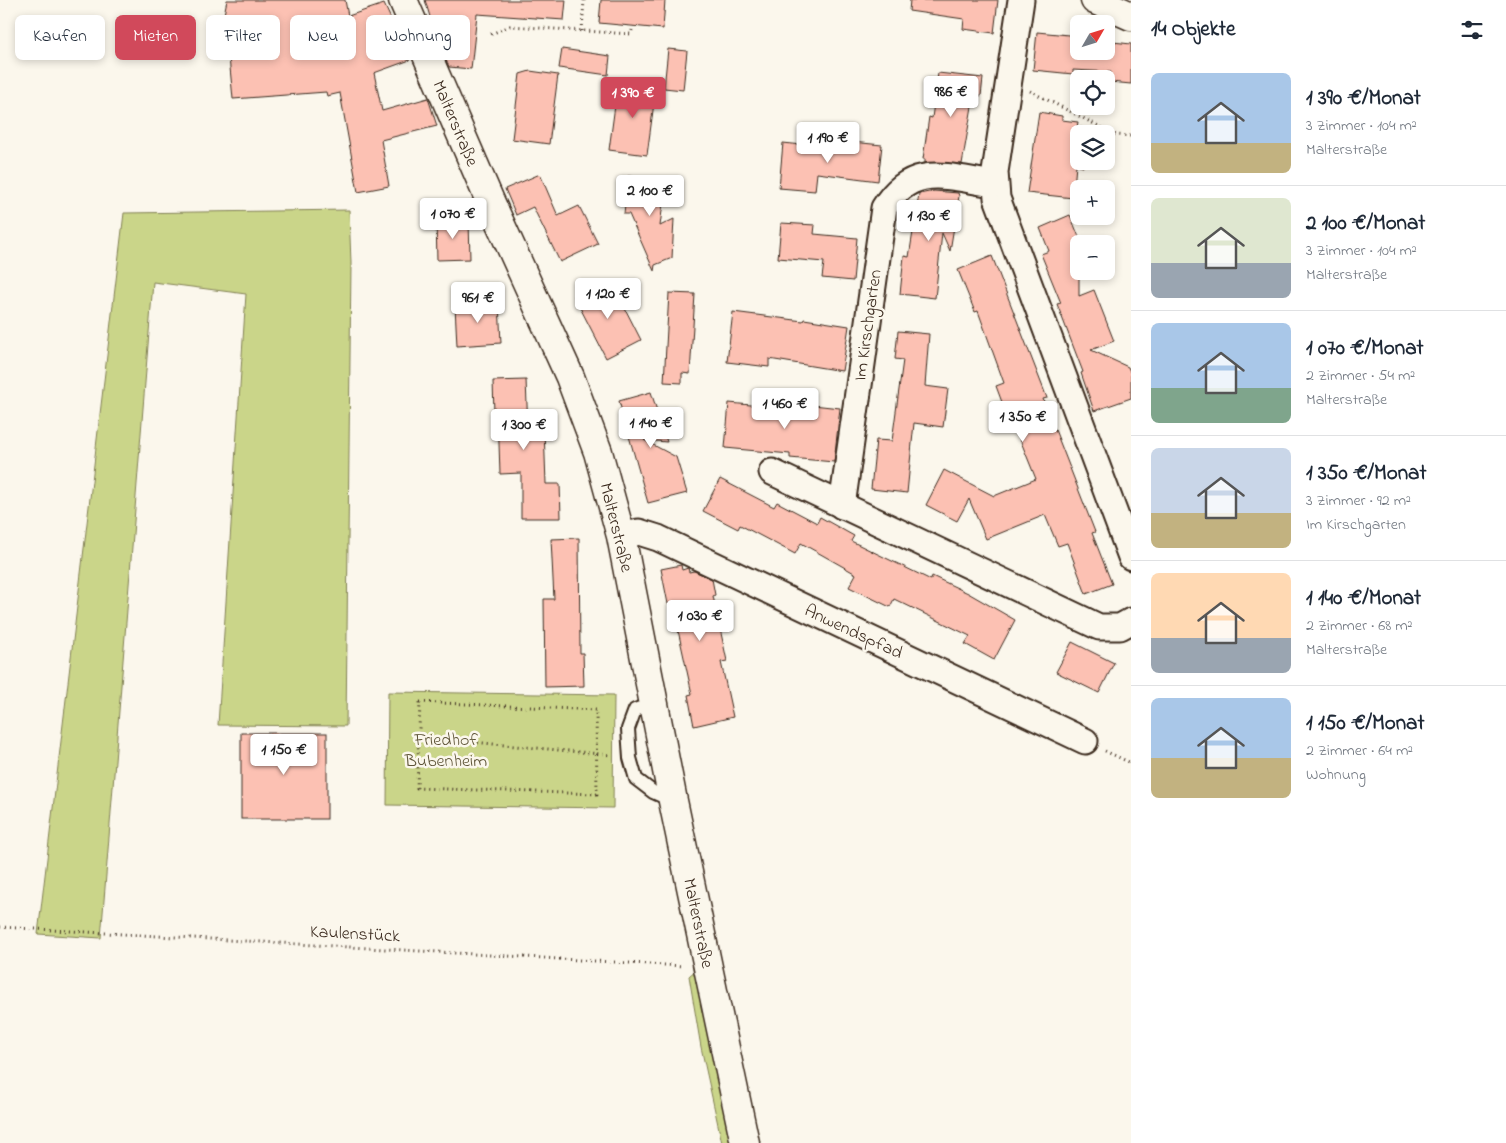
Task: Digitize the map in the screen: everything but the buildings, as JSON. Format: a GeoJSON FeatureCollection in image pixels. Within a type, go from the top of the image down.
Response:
{"type":"FeatureCollection","features":[{"type":"Feature","properties":{"kind":"main road","name":"Malterstraße"},"geometry":{"type":"LineString","coordinates":[[403,0],[490,201],[570,377],[598,452],[621,536],[673,801],[708,962],[744,1143]]}},
{"type":"Feature","properties":{"kind":"main road"},"geometry":{"type":"LineString","coordinates":[[1095,0],[1131,16]]}},
{"type":"Feature","properties":{"kind":"street"},"geometry":{"type":"LineString","coordinates":[[1021,0],[996,165],[995,184],[1002,212],[1131,557]]}},
{"type":"Feature","properties":{"kind":"street","name":"Im Kirschgarten"},"geometry":{"type":"LineString","coordinates":[[842,506],[884,208],[891,195],[902,184],[914,178],[928,176],[995,184]]}},
{"type":"Feature","properties":{"kind":"street"},"geometry":{"type":"LineString","coordinates":[[772,472],[1099,627],[1120,627],[1131,621]]}},
{"type":"Feature","properties":{"kind":"street","name":"Anwendspfad"},"geometry":{"type":"LineString","coordinates":[[621,536],[639,532],[658,538],[1085,741]]}},
{"type":"Feature","properties":{"kind":"lane"},"geometry":{"type":"LineString","coordinates":[[654,703],[636,710],[628,729],[630,758],[636,779],[653,792],[673,801]]}},
{"type":"Feature","properties":{"kind":"path"},"geometry":{"type":"LineString","coordinates":[[582,31],[584,0]]}},
{"type":"Feature","properties":{"kind":"path"},"geometry":{"type":"LineString","coordinates":[[491,34],[510,26],[631,34],[633,26]]}},
{"type":"Feature","properties":{"kind":"path"},"geometry":{"type":"LineString","coordinates":[[1010,80],[1116,135],[1131,136]]}},
{"type":"Feature","properties":{"kind":"path"},"geometry":{"type":"LineString","coordinates":[[420,702],[596,710],[596,752],[597,794],[417,788],[420,702]]}},
{"type":"Feature","properties":{"kind":"path"},"geometry":{"type":"LineString","coordinates":[[418,737],[596,752],[630,758]]}},
{"type":"Feature","properties":{"kind":"path","name":"Kaulenstück"},"geometry":{"type":"LineString","coordinates":[[0,927],[560,960],[683,966],[708,962]]}},
{"type":"Feature","properties":{"kind":"green space"},"geometry":{"type":"Polygon","coordinates":[[[349,210],[351,263],[346,726],[218,725],[246,294],[153,282],[101,938],[38,934],[124,213],[349,210]]]}},
{"type":"Feature","properties":{"kind":"green space","name":"Friedhof Bubenheim"},"geometry":{"type":"Polygon","coordinates":[[[388,692],[614,695],[613,808],[387,805],[388,692]]]}},
{"type":"Feature","properties":{"kind":"green space"},"geometry":{"type":"Polygon","coordinates":[[[697,969],[733,1143],[722,1143],[701,1047],[689,976],[697,969]]]}}]}
